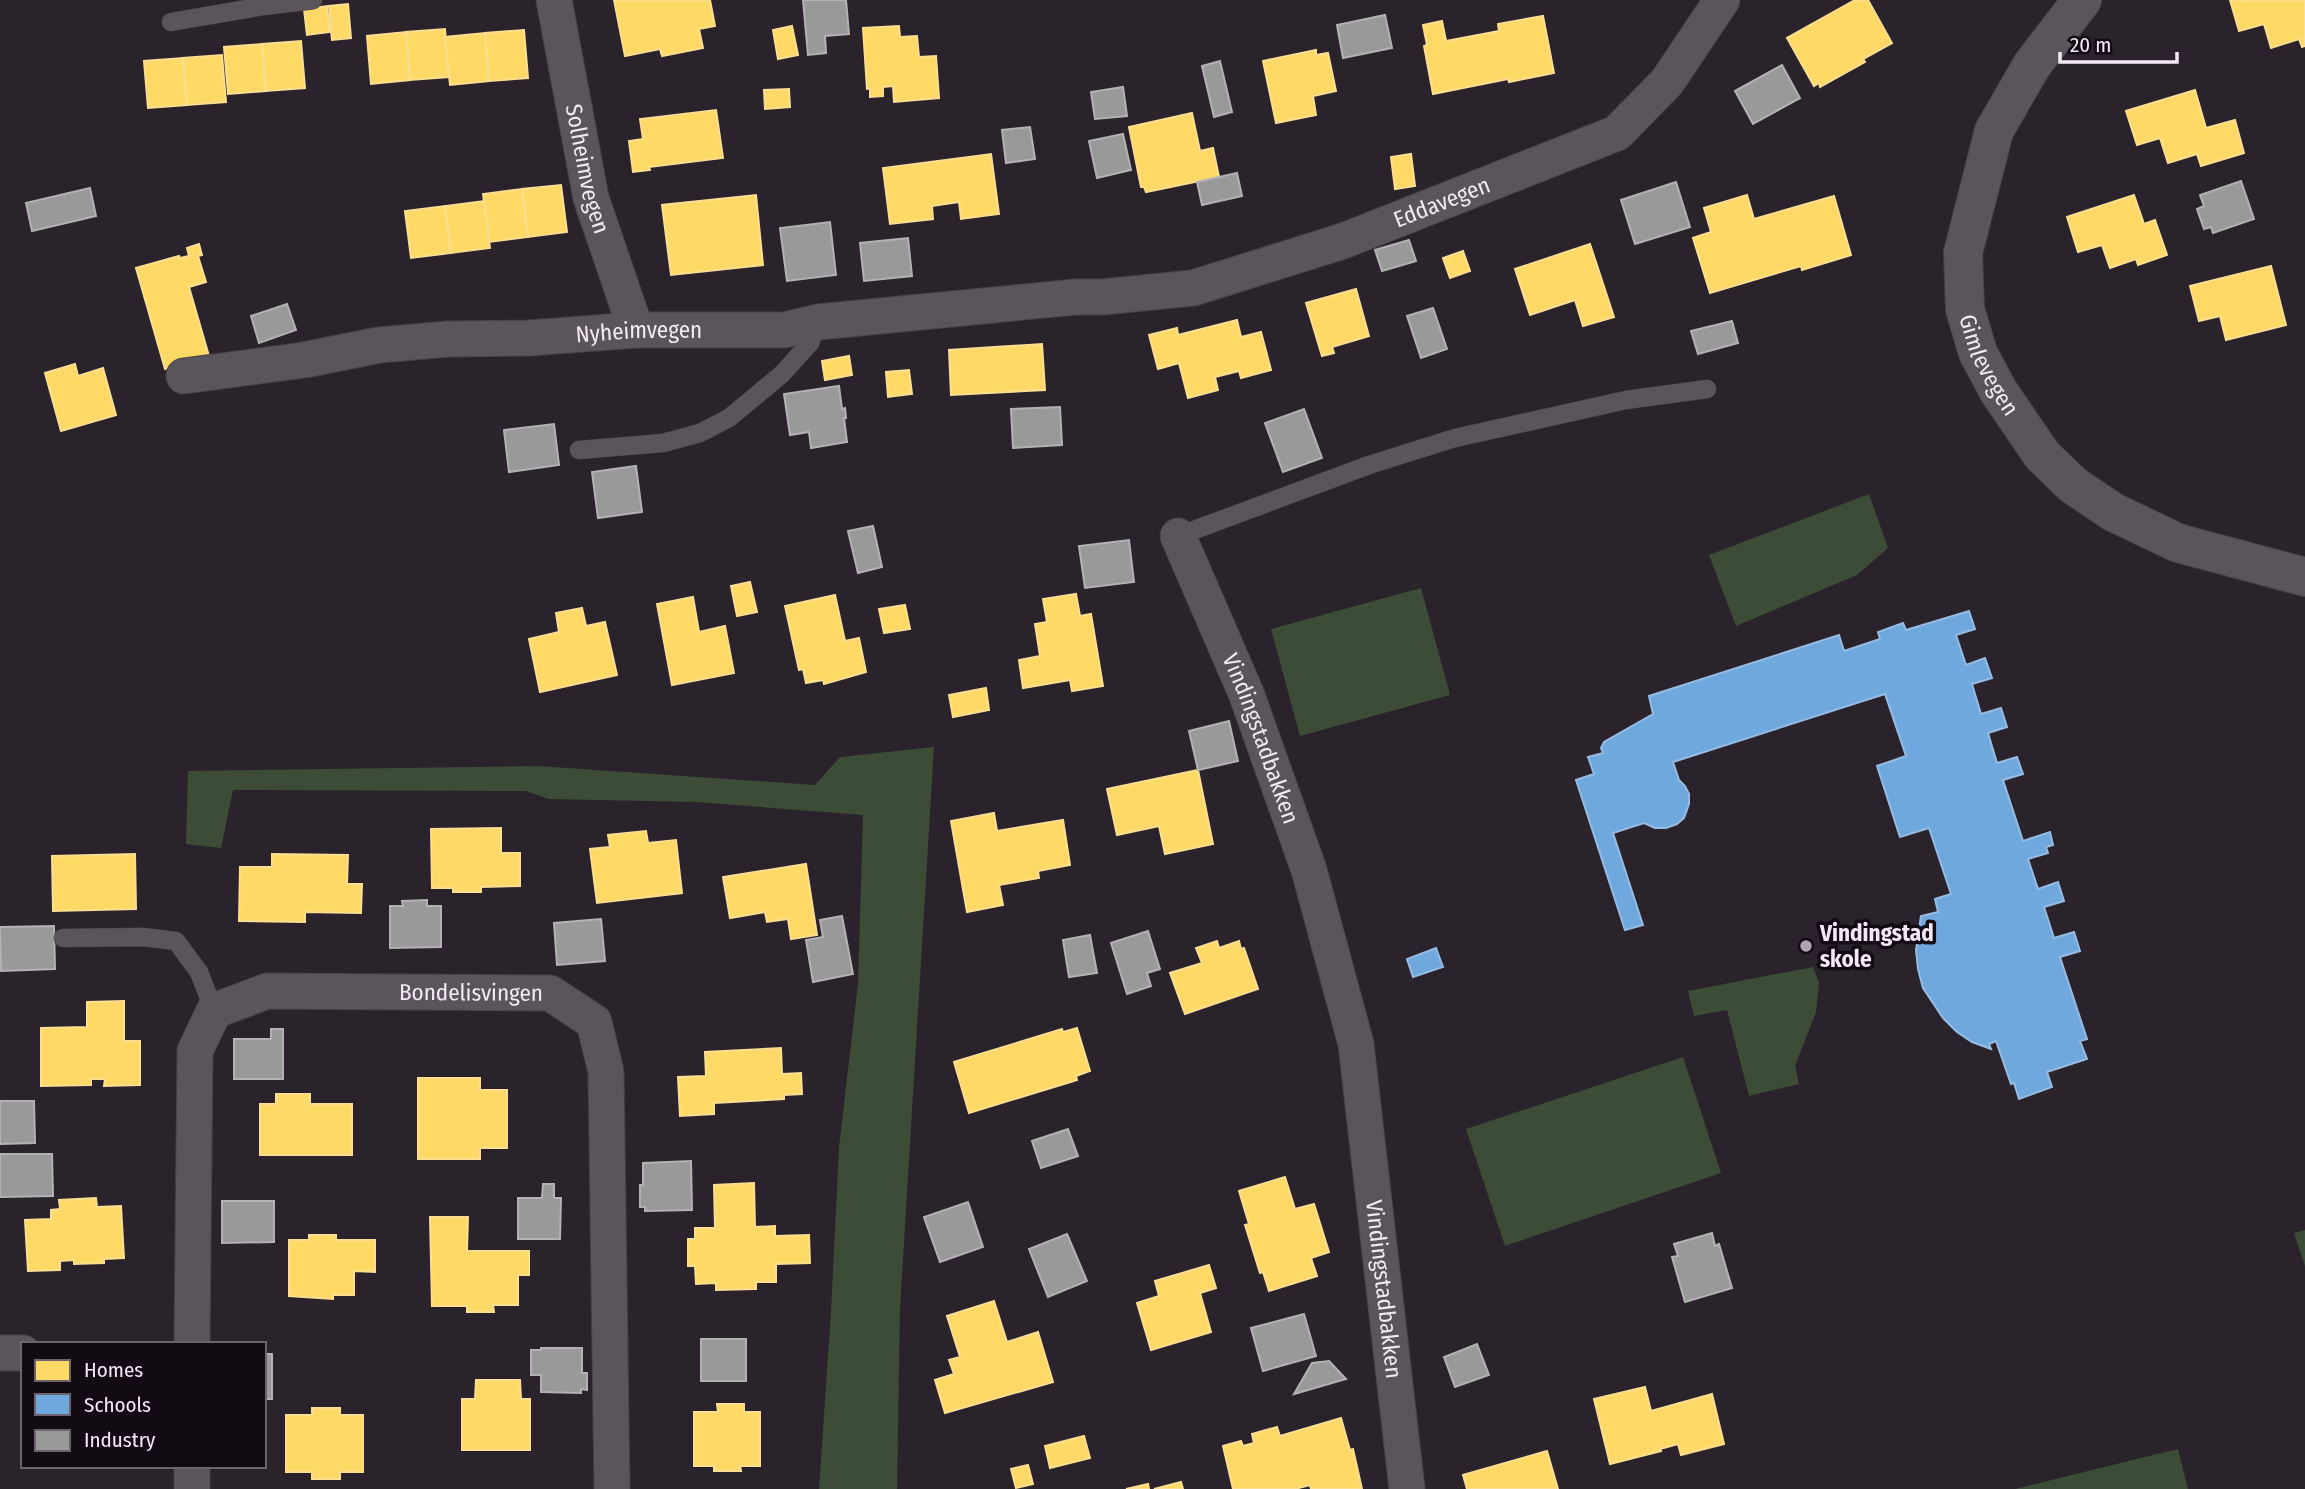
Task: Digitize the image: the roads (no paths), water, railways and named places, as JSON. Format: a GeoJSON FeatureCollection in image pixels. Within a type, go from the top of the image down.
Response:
{"type":"FeatureCollection","features":[{"type":"Feature","properties":{"kind":"street","name":"Solheimvegen"},"geometry":{"type":"LineString","coordinates":[[554,0],[591,198],[636,330]]}},
{"type":"Feature","properties":{"kind":"street","name":"Eddavegen"},"geometry":{"type":"LineString","coordinates":[[1096,297],[1193,288],[1343,241],[1617,134],[1667,82],[1722,0]]}},
{"type":"Feature","properties":{"kind":"street","name":"Gimlevegen"},"geometry":{"type":"LineString","coordinates":[[2082,0],[2032,65],[1994,131],[1963,253],[1965,309],[1978,353],[1998,392],[2042,455],[2073,485],[2113,512],[2178,542],[2305,578]]}},
{"type":"Feature","properties":{"kind":"street","name":"Nyheimvegen"},"geometry":{"type":"LineString","coordinates":[[184,376],[304,360],[379,345],[636,330],[784,330],[818,322],[1096,297]]}},
{"type":"Feature","properties":{"kind":"street","name":"Vindingstadbakken"},"geometry":{"type":"LineString","coordinates":[[1178,536],[1246,693],[1309,870],[1356,1044],[1407,1489]]}},
{"type":"Feature","properties":{"kind":"street","name":"Bondelisvingen"},"geometry":{"type":"LineString","coordinates":[[214,1011],[267,991],[551,993],[594,1023],[606,1072],[611,1489]]}},
{"type":"Feature","properties":{"kind":"street"},"geometry":{"type":"LineString","coordinates":[[192,1342],[195,1051],[214,1011]]}},
{"type":"Feature","properties":{"kind":"street"},"geometry":{"type":"LineString","coordinates":[[0,1353],[21,1353]]}},
{"type":"Feature","properties":{"kind":"street"},"geometry":{"type":"LineString","coordinates":[[192,1468],[192,1489]]}},
{"type":"Feature","properties":{"kind":"lane"},"geometry":{"type":"LineString","coordinates":[[172,22],[313,0]]}},
{"type":"Feature","properties":{"kind":"lane"},"geometry":{"type":"LineString","coordinates":[[579,450],[663,443],[700,433],[720,423],[753,400],[782,374],[810,343],[818,322]]}},
{"type":"Feature","properties":{"kind":"lane","name":"Vindingstadbakken"},"geometry":{"type":"LineString","coordinates":[[1178,536],[1369,465],[1455,438],[1626,400],[1707,389]]}},
{"type":"Feature","properties":{"kind":"lane"},"geometry":{"type":"LineString","coordinates":[[63,937],[142,937],[176,941],[199,972],[214,1011]]}},
{"type":"Feature","properties":{"kind":"place","name":"Vindingstad skole"},"geometry":{"type":"Point","coordinates":[1806,946]}}]}
